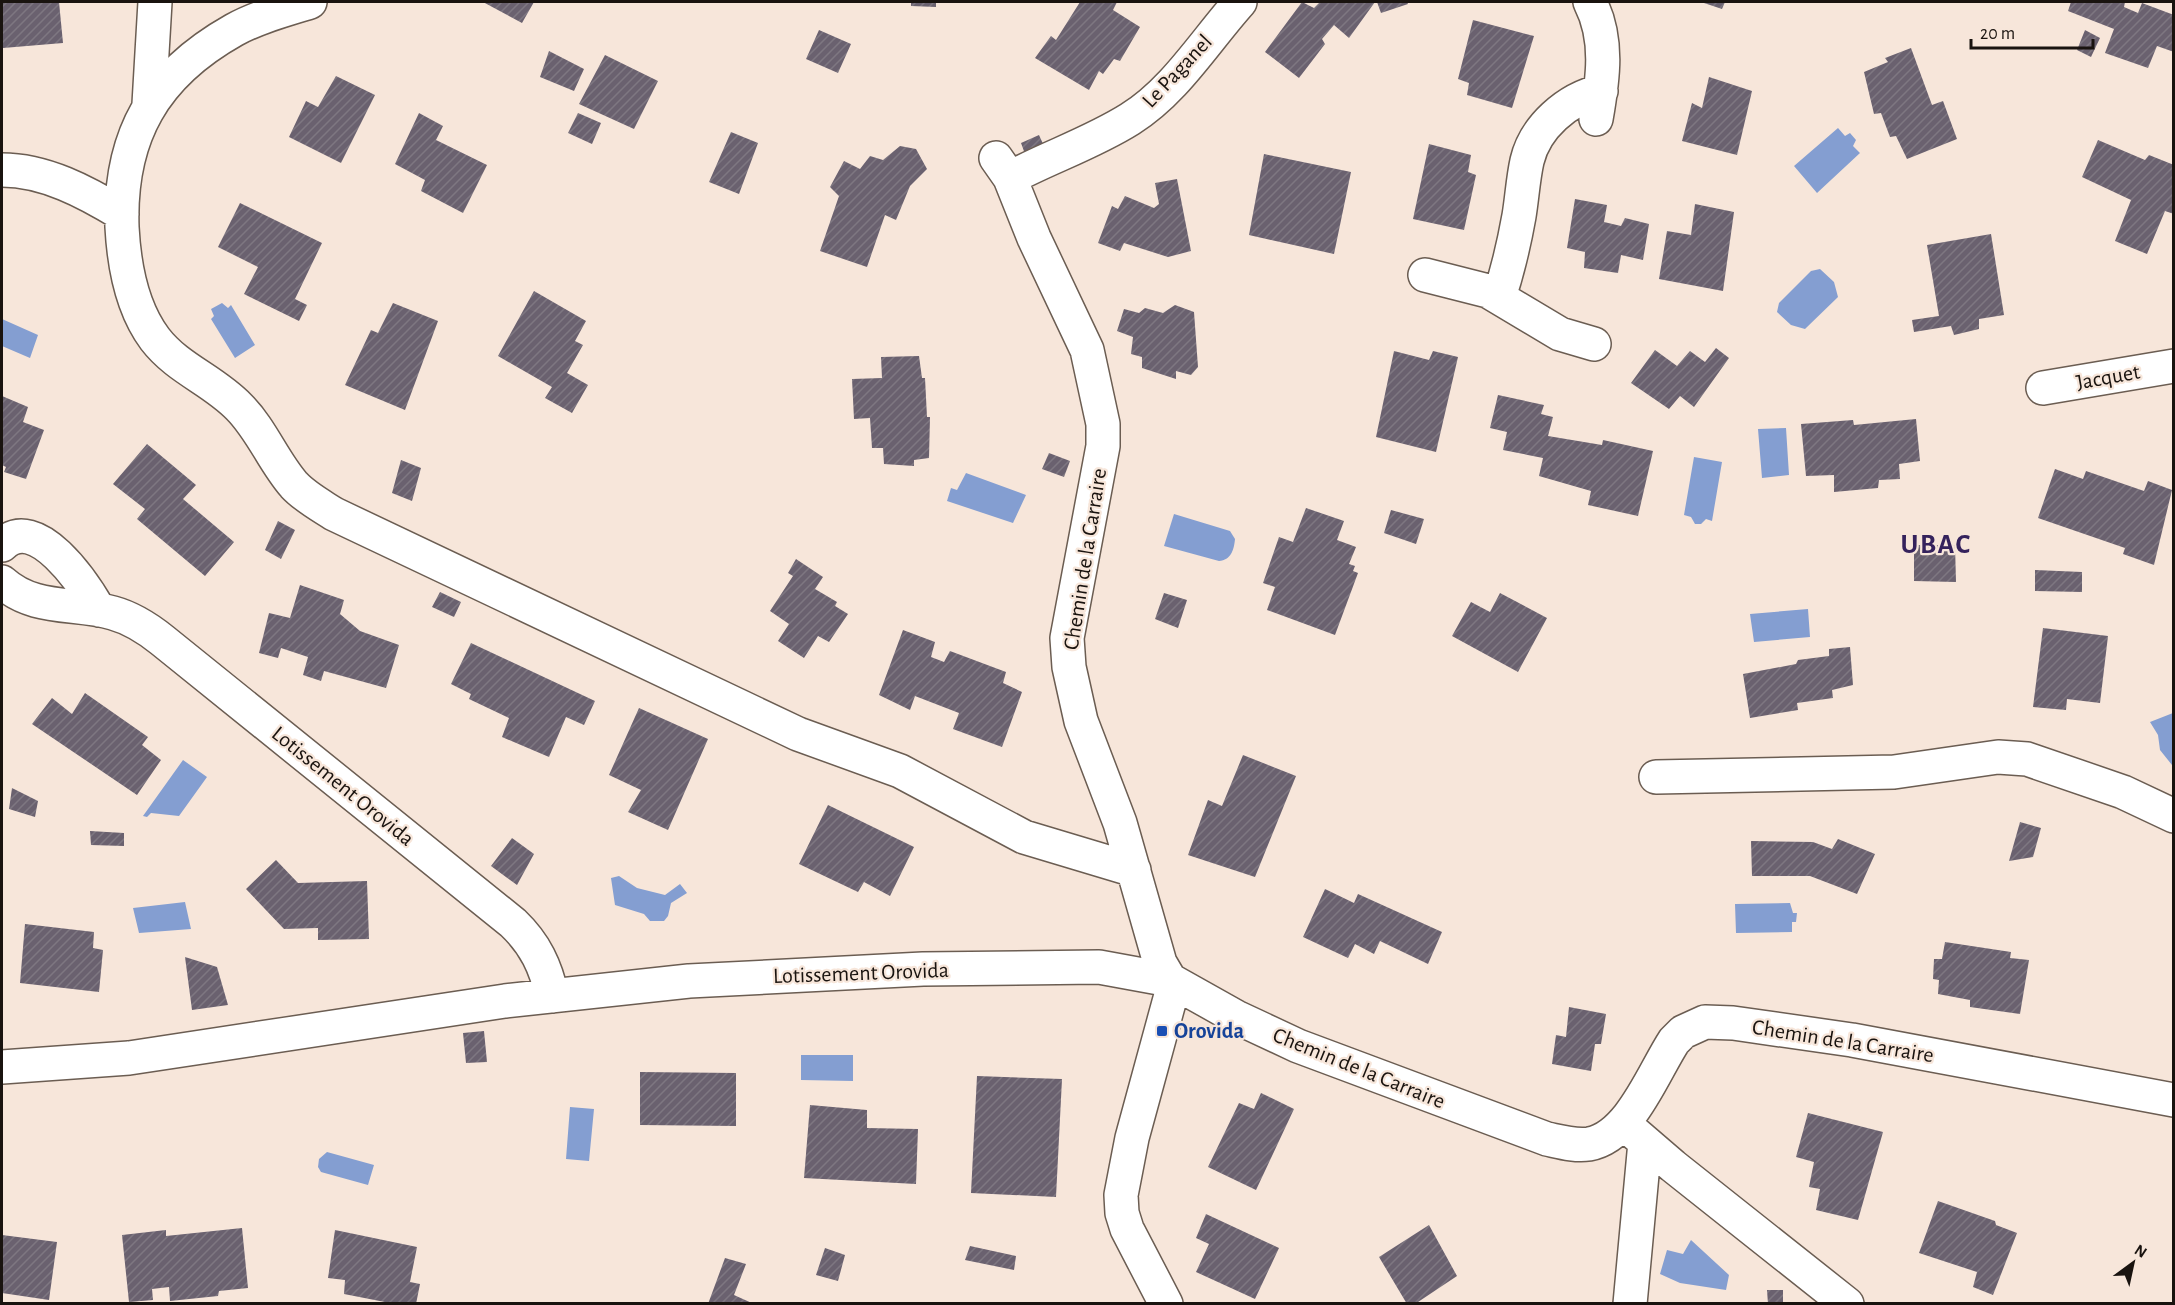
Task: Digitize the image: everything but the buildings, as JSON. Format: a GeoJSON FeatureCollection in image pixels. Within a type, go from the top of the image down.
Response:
{"type":"FeatureCollection","features":[{"type":"Feature","properties":{"kind":"street"},"geometry":{"type":"LineString","coordinates":[[149,104],[155,2]]}},
{"type":"Feature","properties":{"kind":"street"},"geometry":{"type":"LineString","coordinates":[[310,2],[235,30],[199,54],[170,80],[149,104],[136,130],[122,196],[129,285],[155,339],[181,366],[238,405],[249,417],[295,487],[318,504],[350,522],[798,734],[900,771],[1024,837],[1134,870]]}},
{"type":"Feature","properties":{"kind":"street","name":"Le Paganel"},"geometry":{"type":"LineString","coordinates":[[1003,168],[1080,145],[1130,119],[1147,107],[1177,76],[1239,2]]}},
{"type":"Feature","properties":{"kind":"street"},"geometry":{"type":"LineString","coordinates":[[1498,297],[1514,245],[1527,162],[1537,138],[1561,110],[1580,98],[1598,105],[1603,56],[1600,29],[1590,2]]}},
{"type":"Feature","properties":{"kind":"street","name":"Chemin de la Carraire"},"geometry":{"type":"LineString","coordinates":[[1003,168],[1087,350],[1100,401],[1103,446],[1067,638],[1069,667],[1081,721],[1134,870],[1158,957],[1172,982],[1236,1017],[1298,1046],[1547,1139],[1581,1145],[1593,1144],[1605,1138],[1634,1132],[1636,1107],[1674,1041],[1683,1032],[1705,1022],[1733,1023],[1852,1040],[2174,1100]]}},
{"type":"Feature","properties":{"kind":"street"},"geometry":{"type":"LineString","coordinates":[[2,170],[17,170],[44,176],[96,198],[122,214]]}},
{"type":"Feature","properties":{"kind":"street"},"geometry":{"type":"LineString","coordinates":[[1425,275],[1474,285],[1560,334],[1594,345]]}},
{"type":"Feature","properties":{"kind":"street","name":"Jacquet"},"geometry":{"type":"LineString","coordinates":[[2043,388],[2174,366]]}},
{"type":"Feature","properties":{"kind":"street"},"geometry":{"type":"LineString","coordinates":[[2,545],[15,536],[23,535],[40,541],[69,569],[99,610]]}},
{"type":"Feature","properties":{"kind":"street","name":"Lotissement Orovida"},"geometry":{"type":"LineString","coordinates":[[2,582],[21,596],[40,603],[99,610],[129,619],[162,639],[513,923],[535,948],[544,965],[552,996]]}},
{"type":"Feature","properties":{"kind":"street"},"geometry":{"type":"LineString","coordinates":[[1656,777],[1894,772],[1970,760],[2008,757],[2027,759],[2067,771],[2123,792],[2174,816]]}},
{"type":"Feature","properties":{"kind":"street","name":"Lotissement Orovida"},"geometry":{"type":"LineString","coordinates":[[2,1067],[129,1058],[211,1043],[552,996],[689,981],[923,969],[1100,967],[1172,982]]}},
{"type":"Feature","properties":{"kind":"street"},"geometry":{"type":"LineString","coordinates":[[1166,1304],[1127,1229],[1122,1213],[1121,1195],[1132,1138],[1172,982]]}},
{"type":"Feature","properties":{"kind":"street"},"geometry":{"type":"LineString","coordinates":[[1630,1304],[1634,1132]]}},
{"type":"Feature","properties":{"kind":"street"},"geometry":{"type":"LineString","coordinates":[[1634,1132],[1847,1304]]}},
{"type":"Feature","properties":{"kind":"water"},"geometry":{"type":"Polygon","coordinates":[[[1838,128],[1845,136],[1850,133],[1856,140],[1853,146],[1860,153],[1817,193],[1794,166],[1838,128]]]}},
{"type":"Feature","properties":{"kind":"water"},"geometry":{"type":"Polygon","coordinates":[[[1820,269],[1834,282],[1838,297],[1805,329],[1791,325],[1777,312],[1779,303],[1811,271],[1820,269]]]}},
{"type":"Feature","properties":{"kind":"water"},"geometry":{"type":"Polygon","coordinates":[[[222,303],[228,308],[231,305],[255,345],[235,358],[211,319],[214,316],[211,309],[222,303]]]}},
{"type":"Feature","properties":{"kind":"water"},"geometry":{"type":"Polygon","coordinates":[[[2,319],[38,335],[30,358],[2,346],[2,319]]]}},
{"type":"Feature","properties":{"kind":"water"},"geometry":{"type":"Polygon","coordinates":[[[1786,428],[1789,475],[1762,478],[1758,429],[1786,428]]]}},
{"type":"Feature","properties":{"kind":"water"},"geometry":{"type":"Polygon","coordinates":[[[1694,457],[1722,462],[1712,521],[1706,519],[1701,524],[1695,524],[1691,517],[1684,515],[1694,457]]]}},
{"type":"Feature","properties":{"kind":"water"},"geometry":{"type":"Polygon","coordinates":[[[966,473],[1026,495],[1013,523],[947,501],[951,488],[957,490],[966,473]]]}},
{"type":"Feature","properties":{"kind":"water"},"geometry":{"type":"Polygon","coordinates":[[[1174,514],[1230,531],[1235,539],[1231,554],[1219,561],[1164,546],[1174,514]]]}},
{"type":"Feature","properties":{"kind":"water"},"geometry":{"type":"Polygon","coordinates":[[[1808,609],[1810,637],[1754,642],[1750,614],[1808,609]]]}},
{"type":"Feature","properties":{"kind":"water"},"geometry":{"type":"Polygon","coordinates":[[[2173,713],[2174,765],[2172,765],[2160,750],[2158,735],[2150,722],[2173,713]]]}},
{"type":"Feature","properties":{"kind":"water"},"geometry":{"type":"Polygon","coordinates":[[[183,760],[207,777],[179,816],[151,813],[147,817],[143,816],[183,760]]]}},
{"type":"Feature","properties":{"kind":"water"},"geometry":{"type":"Polygon","coordinates":[[[619,876],[637,888],[665,895],[680,884],[687,893],[671,903],[668,916],[664,921],[650,921],[644,914],[615,905],[611,878],[619,876]]]}},
{"type":"Feature","properties":{"kind":"water"},"geometry":{"type":"Polygon","coordinates":[[[185,902],[191,929],[139,933],[133,908],[185,902]]]}},
{"type":"Feature","properties":{"kind":"water"},"geometry":{"type":"Polygon","coordinates":[[[1790,903],[1793,913],[1797,913],[1796,922],[1792,922],[1792,932],[1736,933],[1735,904],[1790,903]]]}},
{"type":"Feature","properties":{"kind":"water"},"geometry":{"type":"Polygon","coordinates":[[[801,1055],[853,1055],[853,1081],[801,1080],[801,1055]]]}},
{"type":"Feature","properties":{"kind":"water"},"geometry":{"type":"Polygon","coordinates":[[[570,1107],[594,1109],[589,1161],[566,1159],[570,1107]]]}},
{"type":"Feature","properties":{"kind":"water"},"geometry":{"type":"Polygon","coordinates":[[[327,1152],[374,1165],[368,1185],[321,1172],[318,1167],[319,1159],[327,1152]]]}},
{"type":"Feature","properties":{"kind":"water"},"geometry":{"type":"Polygon","coordinates":[[[1691,1240],[1729,1275],[1726,1290],[1680,1283],[1660,1274],[1667,1250],[1683,1254],[1691,1240]]]}},
{"type":"Feature","properties":{"kind":"place","name":"Orovida"},"geometry":{"type":"Point","coordinates":[1162,1031]}},
{"type":"Feature","properties":{"kind":"district","name":"UBAC"},"geometry":{"type":"Point","coordinates":[1936,545]}}]}
